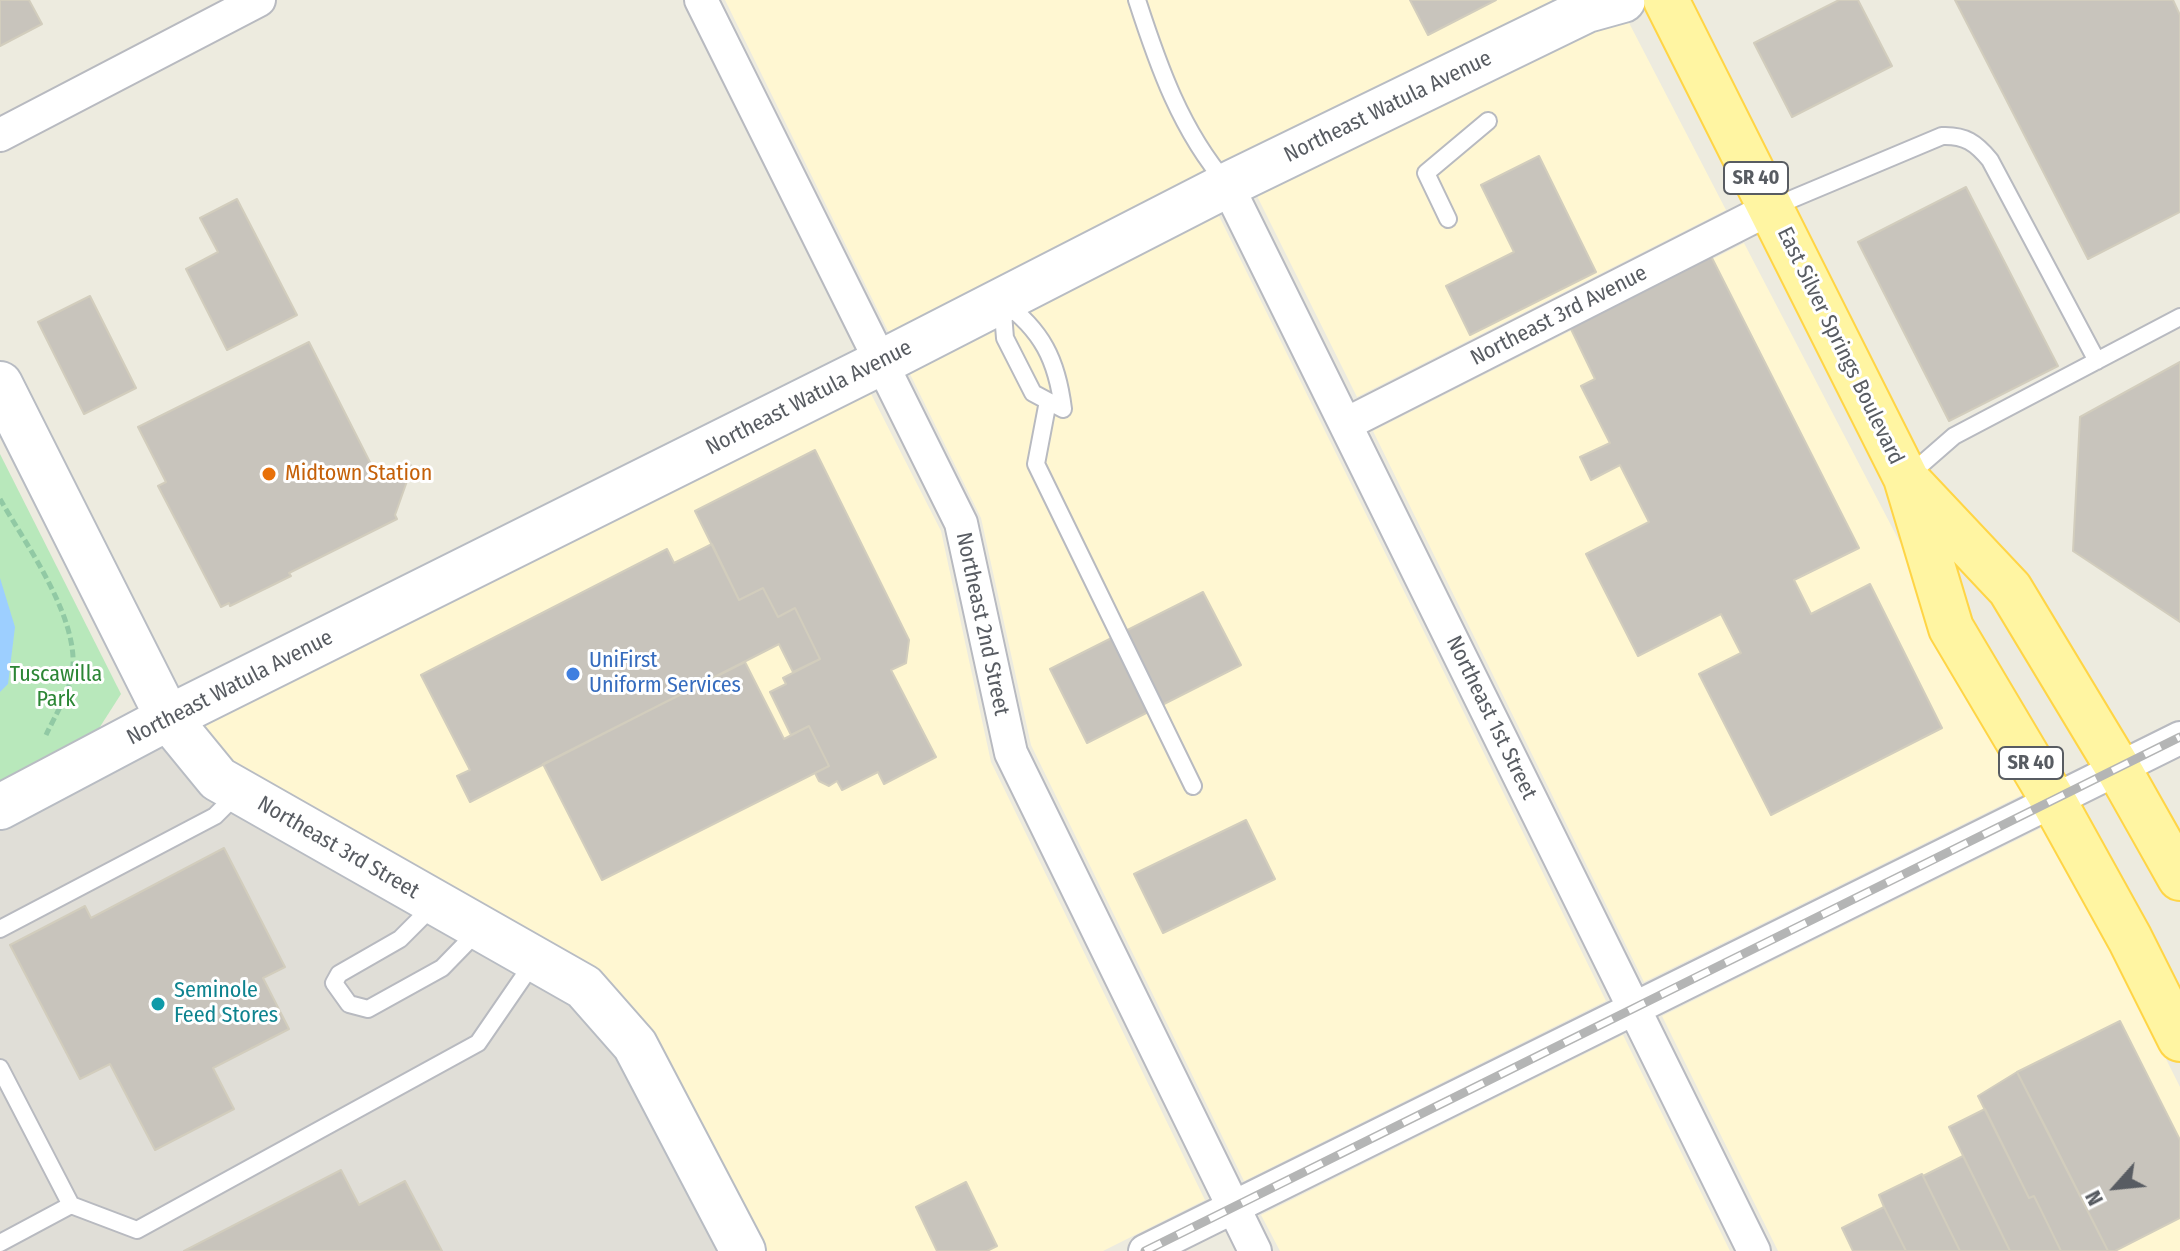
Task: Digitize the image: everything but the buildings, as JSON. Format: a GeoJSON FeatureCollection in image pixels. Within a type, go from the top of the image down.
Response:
{"type":"FeatureCollection","features":[{"type":"Feature","properties":{"kind":"main road","name":"East Silver Springs Boulevard"},"geometry":{"type":"LineString","coordinates":[[1666,0],[1906,478],[1951,628],[2053,800],[2180,1039]]}},
{"type":"Feature","properties":{"kind":"main road","name":"East Silver Springs Boulevard"},"geometry":{"type":"LineString","coordinates":[[1906,478],[2010,589],[2180,878]]}},
{"type":"Feature","properties":{"kind":"street"},"geometry":{"type":"LineString","coordinates":[[0,135],[259,0]]}},
{"type":"Feature","properties":{"kind":"street","name":"Northeast 2nd Street"},"geometry":{"type":"LineString","coordinates":[[701,0],[961,523],[1011,753],[1255,1251]]}},
{"type":"Feature","properties":{"kind":"street","name":"Northeast Watula Avenue"},"geometry":{"type":"LineString","coordinates":[[0,807],[168,718],[880,363],[1227,185],[1587,10],[1623,0]]}},
{"type":"Feature","properties":{"kind":"street","name":"Northeast 1st Street"},"geometry":{"type":"LineString","coordinates":[[1227,185],[1754,1251]]}},
{"type":"Feature","properties":{"kind":"street","name":"Northeast 3rd Avenue"},"geometry":{"type":"LineString","coordinates":[[1346,424],[1771,208]]}},
{"type":"Feature","properties":{"kind":"street","name":"Northeast 3rd Street"},"geometry":{"type":"LineString","coordinates":[[0,384],[168,718],[218,779],[584,987],[635,1045],[743,1251]]}},
{"type":"Feature","properties":{"kind":"street"},"geometry":{"type":"LineString","coordinates":[[1145,1251],[2180,738]]}},
{"type":"Feature","properties":{"kind":"lane"},"geometry":{"type":"LineString","coordinates":[[1137,0],[1162,76],[1207,161],[1227,185]]}},
{"type":"Feature","properties":{"kind":"lane"},"geometry":{"type":"LineString","coordinates":[[1448,219],[1426,173],[1488,121]]}},
{"type":"Feature","properties":{"kind":"lane"},"geometry":{"type":"LineString","coordinates":[[1771,208],[1942,136],[1956,135],[1975,143],[1990,160],[2097,361]]}},
{"type":"Feature","properties":{"kind":"lane"},"geometry":{"type":"LineString","coordinates":[[1002,301],[1029,321],[1059,376],[1063,409],[1033,393],[1005,338],[1002,301]]}},
{"type":"Feature","properties":{"kind":"lane"},"geometry":{"type":"LineString","coordinates":[[1906,478],[1954,436],[2180,317]]}},
{"type":"Feature","properties":{"kind":"lane"},"geometry":{"type":"LineString","coordinates":[[1048,401],[1036,464],[1193,786]]}},
{"type":"Feature","properties":{"kind":"lane"},"geometry":{"type":"LineString","coordinates":[[0,929],[215,816],[239,791]]}},
{"type":"Feature","properties":{"kind":"lane"},"geometry":{"type":"LineString","coordinates":[[436,903],[400,939],[339,974],[334,983],[349,1004],[368,1009],[442,968],[480,928]]}},
{"type":"Feature","properties":{"kind":"lane"},"geometry":{"type":"LineString","coordinates":[[0,1068],[71,1205],[137,1230],[478,1043],[535,960]]}},
{"type":"Feature","properties":{"kind":"lane"},"geometry":{"type":"LineString","coordinates":[[0,1243],[71,1205]]}},
{"type":"Feature","properties":{"kind":"path"},"geometry":{"type":"LineString","coordinates":[[0,499],[55,597],[71,638],[72,678],[43,740]]}},
{"type":"Feature","properties":{"kind":"shaded area"},"geometry":{"type":"Polygon","coordinates":[[[725,0],[1564,0],[891,337],[725,0]]]}},
{"type":"Feature","properties":{"kind":"shaded area"},"geometry":{"type":"Polygon","coordinates":[[[1627,19],[1726,210],[1357,397],[1255,192],[1593,28],[1627,19]]]}},
{"type":"Feature","properties":{"kind":"shaded area"},"geometry":{"type":"Polygon","coordinates":[[[1217,212],[1606,1001],[1244,1181],[1031,745],[981,518],[908,370],[1217,212]]]}},
{"type":"Feature","properties":{"kind":"shaded area"},"geometry":{"type":"Polygon","coordinates":[[[1744,243],[1906,554],[1930,635],[2024,794],[1644,982],[1373,431],[1744,243]]]}},
{"type":"Feature","properties":{"kind":"shaded area"},"geometry":{"type":"Polygon","coordinates":[[[869,390],[941,531],[991,762],[1205,1200],[1103,1251],[767,1251],[654,1036],[247,771],[227,757],[200,724],[869,390]]]}},
{"type":"Feature","properties":{"kind":"shaded area"},"geometry":{"type":"Polygon","coordinates":[[[161,744],[568,1003],[617,1057],[719,1251],[0,1251],[0,829],[161,744]]]}},
{"type":"Feature","properties":{"kind":"shaded area"},"geometry":{"type":"Polygon","coordinates":[[[2043,827],[2111,949],[2180,1087],[2180,1251],[1778,1251],[1662,1016],[2043,827]]]}},
{"type":"Feature","properties":{"kind":"shaded area"},"geometry":{"type":"Polygon","coordinates":[[[1623,1035],[1730,1251],[1280,1251],[1261,1215],[1623,1035]]]}},
{"type":"Feature","properties":{"kind":"green space","name":"Tuscawilla Park"},"geometry":{"type":"Polygon","coordinates":[[[0,454],[121,694],[98,730],[0,781],[0,454]]]}},
{"type":"Feature","properties":{"kind":"water"},"geometry":{"type":"Polygon","coordinates":[[[0,578],[15,627],[8,684],[0,692],[0,578]]]}},
{"type":"Feature","properties":{"kind":"railway"},"geometry":{"type":"LineString","coordinates":[[1145,1251],[2180,737]]}},
{"type":"Feature","properties":{"kind":"place","name":"Midtown Station"},"geometry":{"type":"Point","coordinates":[269,474]}},
{"type":"Feature","properties":{"kind":"place","name":"UniFirst Uniform Services"},"geometry":{"type":"Point","coordinates":[573,674]}},
{"type":"Feature","properties":{"kind":"place","name":"Seminole Feed Stores"},"geometry":{"type":"Point","coordinates":[158,1004]}}]}
